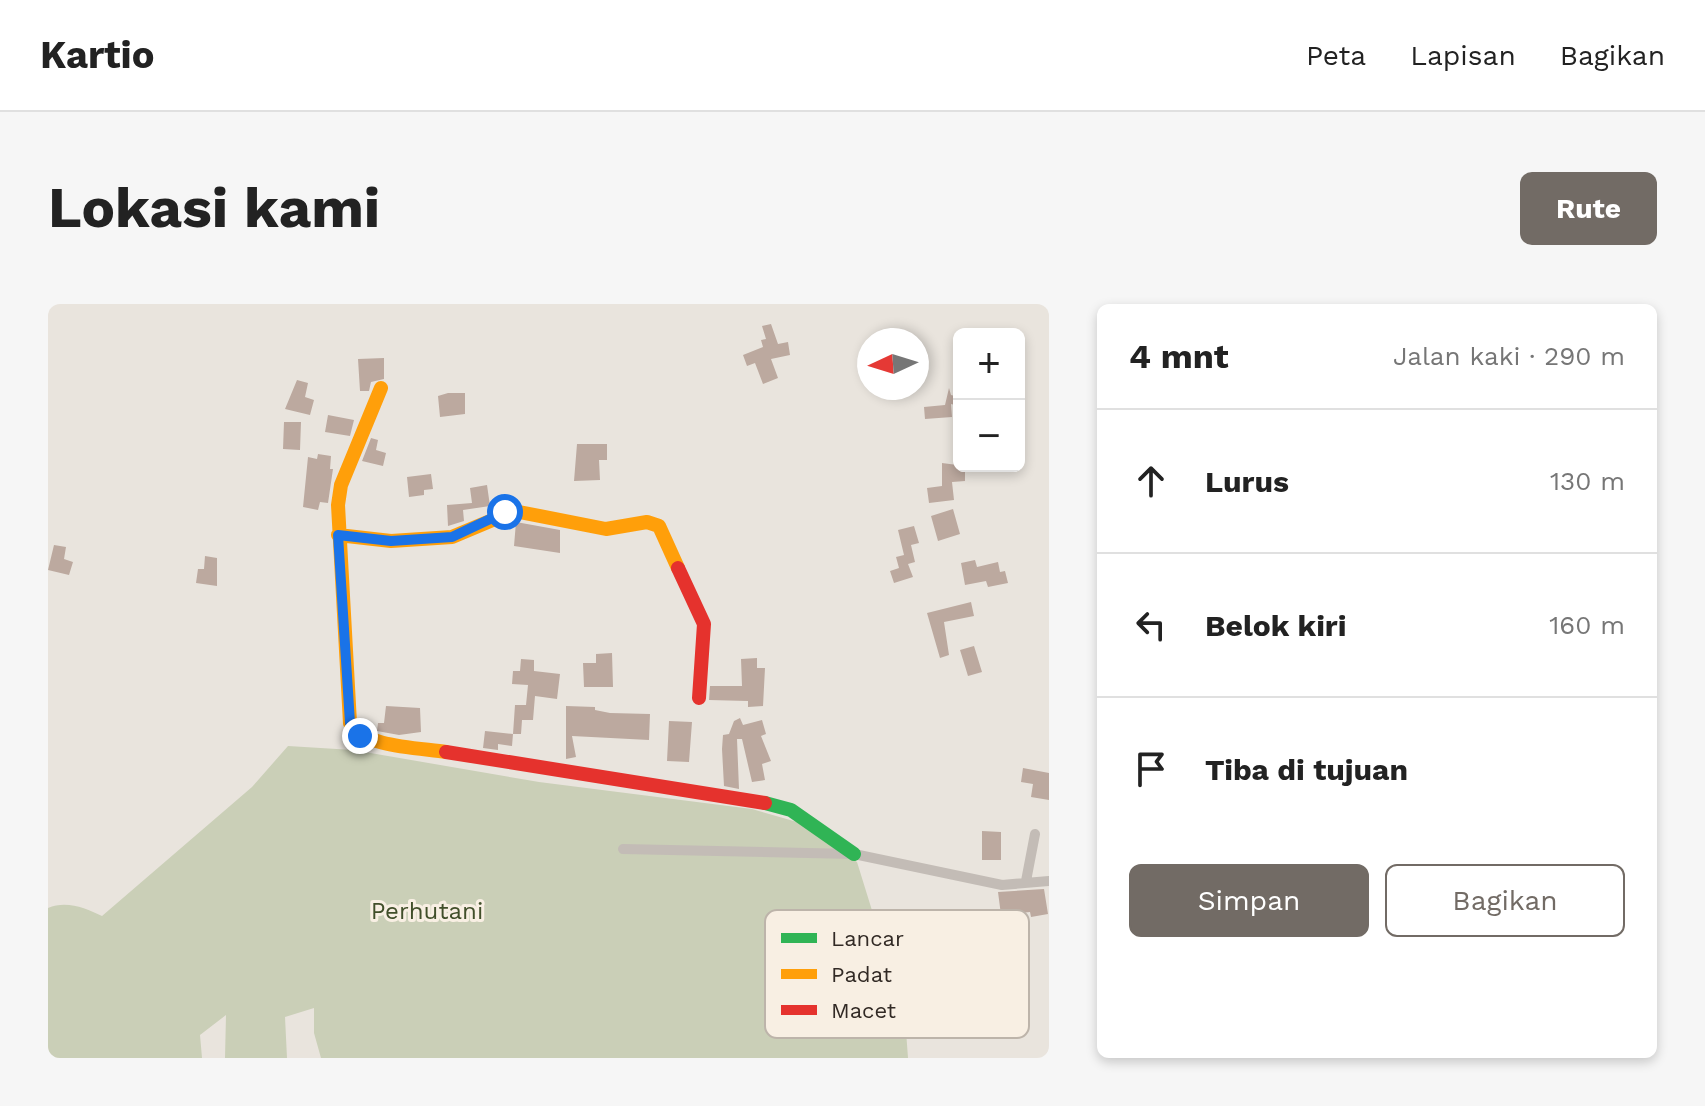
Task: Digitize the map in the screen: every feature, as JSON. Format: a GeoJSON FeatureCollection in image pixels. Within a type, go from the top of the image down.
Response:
{"type":"FeatureCollection","features":[{"type":"Feature","properties":{"kind":"street"},"geometry":{"type":"LineString","coordinates":[[381,388],[341,485],[338,535],[350,723],[360,736],[773,804],[791,810],[854,854]]}},
{"type":"Feature","properties":{"kind":"street"},"geometry":{"type":"LineString","coordinates":[[338,535],[391,541],[452,537],[514,511],[606,529],[647,522],[659,526],[704,624],[699,698]]}},
{"type":"Feature","properties":{"kind":"street"},"geometry":{"type":"LineString","coordinates":[[1026,881],[1035,834]]}},
{"type":"Feature","properties":{"kind":"street"},"geometry":{"type":"LineString","coordinates":[[623,849],[854,854],[1002,885],[1049,881]]}},
{"type":"Feature","properties":{"kind":"green space","name":"Perhutani"},"geometry":{"type":"Polygon","coordinates":[[[288,746],[353,750],[539,782],[752,809],[797,822],[857,862],[872,910],[765,910],[765,1038],[907,1038],[908,1058],[321,1058],[314,1033],[314,1008],[285,1017],[287,1058],[225,1058],[226,1015],[200,1035],[202,1058],[48,1058],[48,908],[69,905],[102,916],[252,787],[288,746]]]}},
{"type":"Feature","properties":{"kind":"building"},"geometry":{"type":"Polygon","coordinates":[[[771,324],[778,344],[788,342],[790,355],[771,359],[778,378],[763,384],[755,363],[747,366],[743,355],[763,347],[761,340],[766,339],[762,326],[771,324]]]}},
{"type":"Feature","properties":{"kind":"building"},"geometry":{"type":"Polygon","coordinates":[[[384,358],[384,379],[371,382],[369,391],[360,391],[358,359],[384,358]]]}},
{"type":"Feature","properties":{"kind":"building"},"geometry":{"type":"Polygon","coordinates":[[[297,380],[308,383],[305,397],[314,400],[310,415],[285,409],[297,380]]]}},
{"type":"Feature","properties":{"kind":"building"},"geometry":{"type":"Polygon","coordinates":[[[949,388],[953,396],[952,417],[925,419],[924,407],[945,405],[949,388]]]}},
{"type":"Feature","properties":{"kind":"building"},"geometry":{"type":"Polygon","coordinates":[[[465,393],[465,414],[440,417],[438,396],[465,393]]]}},
{"type":"Feature","properties":{"kind":"building"},"geometry":{"type":"Polygon","coordinates":[[[328,415],[354,420],[350,436],[325,432],[328,415]]]}},
{"type":"Feature","properties":{"kind":"building"},"geometry":{"type":"Polygon","coordinates":[[[284,422],[301,422],[300,450],[283,449],[284,422]]]}},
{"type":"Feature","properties":{"kind":"building"},"geometry":{"type":"Polygon","coordinates":[[[371,438],[378,440],[376,450],[386,453],[383,466],[362,461],[371,438]]]}},
{"type":"Feature","properties":{"kind":"building"},"geometry":{"type":"Polygon","coordinates":[[[577,444],[607,444],[607,460],[599,460],[600,480],[574,481],[577,444]]]}},
{"type":"Feature","properties":{"kind":"building"},"geometry":{"type":"Polygon","coordinates":[[[318,454],[331,456],[330,469],[333,469],[328,503],[320,502],[318,510],[303,507],[308,457],[317,459],[318,454]]]}},
{"type":"Feature","properties":{"kind":"building"},"geometry":{"type":"Polygon","coordinates":[[[942,463],[953,464],[953,472],[965,472],[965,481],[952,482],[954,500],[929,503],[927,488],[942,486],[942,463]]]}},
{"type":"Feature","properties":{"kind":"building"},"geometry":{"type":"Polygon","coordinates":[[[431,474],[433,489],[424,490],[424,495],[409,497],[407,477],[431,474]]]}},
{"type":"Feature","properties":{"kind":"building"},"geometry":{"type":"Polygon","coordinates":[[[487,485],[490,506],[463,510],[464,521],[448,526],[447,505],[472,503],[470,488],[487,485]]]}},
{"type":"Feature","properties":{"kind":"building"},"geometry":{"type":"Polygon","coordinates":[[[953,509],[960,534],[938,541],[931,516],[953,509]]]}},
{"type":"Feature","properties":{"kind":"building"},"geometry":{"type":"Polygon","coordinates":[[[516,522],[560,530],[560,553],[514,546],[516,522]]]}},
{"type":"Feature","properties":{"kind":"building"},"geometry":{"type":"Polygon","coordinates":[[[914,526],[919,543],[911,545],[915,562],[908,564],[913,577],[894,583],[890,571],[899,568],[896,557],[904,555],[898,530],[914,526]]]}},
{"type":"Feature","properties":{"kind":"building"},"geometry":{"type":"Polygon","coordinates":[[[54,545],[66,547],[64,559],[73,562],[69,575],[48,570],[54,545]]]}},
{"type":"Feature","properties":{"kind":"building"},"geometry":{"type":"Polygon","coordinates":[[[205,556],[217,558],[217,586],[196,583],[198,569],[204,569],[205,556]]]}},
{"type":"Feature","properties":{"kind":"building"},"geometry":{"type":"Polygon","coordinates":[[[975,560],[977,567],[998,562],[1000,572],[1005,571],[1008,583],[988,587],[986,581],[965,585],[961,563],[975,560]]]}},
{"type":"Feature","properties":{"kind":"building"},"geometry":{"type":"Polygon","coordinates":[[[971,602],[974,616],[944,622],[949,655],[940,658],[927,613],[971,602]]]}},
{"type":"Feature","properties":{"kind":"building"},"geometry":{"type":"Polygon","coordinates":[[[974,646],[982,672],[968,676],[960,650],[974,646]]]}},
{"type":"Feature","properties":{"kind":"building"},"geometry":{"type":"Polygon","coordinates":[[[612,653],[613,687],[584,687],[583,663],[596,663],[596,654],[612,653]]]}},
{"type":"Feature","properties":{"kind":"building"},"geometry":{"type":"Polygon","coordinates":[[[757,658],[757,668],[765,668],[763,706],[748,707],[748,701],[709,700],[710,686],[742,686],[741,659],[757,658]]]}},
{"type":"Feature","properties":{"kind":"building"},"geometry":{"type":"Polygon","coordinates":[[[521,659],[534,660],[534,671],[560,674],[557,699],[535,696],[533,720],[522,720],[521,734],[513,734],[515,705],[526,705],[528,685],[512,684],[513,671],[520,671],[521,659]]]}},
{"type":"Feature","properties":{"kind":"building"},"geometry":{"type":"Polygon","coordinates":[[[386,706],[420,708],[421,732],[399,735],[377,731],[378,723],[384,723],[386,706]]]}},
{"type":"Feature","properties":{"kind":"building"},"geometry":{"type":"Polygon","coordinates":[[[566,706],[595,707],[595,710],[610,713],[650,714],[649,740],[572,736],[576,757],[566,759],[566,706]]]}},
{"type":"Feature","properties":{"kind":"building"},"geometry":{"type":"Polygon","coordinates":[[[740,718],[743,725],[762,720],[766,734],[761,736],[771,761],[762,764],[765,780],[752,782],[742,739],[737,739],[739,789],[724,786],[722,749],[723,735],[729,734],[734,721],[740,718]]]}},
{"type":"Feature","properties":{"kind":"building"},"geometry":{"type":"Polygon","coordinates":[[[669,721],[692,722],[689,762],[667,761],[669,721]]]}},
{"type":"Feature","properties":{"kind":"building"},"geometry":{"type":"Polygon","coordinates":[[[485,731],[513,734],[512,746],[498,744],[498,750],[483,748],[485,731]]]}},
{"type":"Feature","properties":{"kind":"building"},"geometry":{"type":"Polygon","coordinates":[[[1023,768],[1049,773],[1049,800],[1031,797],[1033,784],[1021,782],[1023,768]]]}},
{"type":"Feature","properties":{"kind":"building"},"geometry":{"type":"Polygon","coordinates":[[[982,831],[1001,832],[1001,860],[982,860],[982,831]]]}},
{"type":"Feature","properties":{"kind":"building"},"geometry":{"type":"Polygon","coordinates":[[[1044,889],[1048,914],[1031,917],[1029,910],[1000,910],[998,892],[1044,889]]]}},
{"type":"Feature","properties":{"kind":"traffic: fast"},"geometry":{"type":"LineString","coordinates":[[765,803],[791,810],[854,854]]}},
{"type":"Feature","properties":{"kind":"traffic: slow"},"geometry":{"type":"LineString","coordinates":[[381,388],[341,485],[338,505],[350,723],[356,731],[379,742],[446,752]]}},
{"type":"Feature","properties":{"kind":"traffic: slow"},"geometry":{"type":"LineString","coordinates":[[338,535],[391,541],[452,537],[514,511],[606,529],[647,522],[659,526],[678,568]]}},
{"type":"Feature","properties":{"kind":"traffic: jam"},"geometry":{"type":"LineString","coordinates":[[678,568],[704,624],[699,698]]}},
{"type":"Feature","properties":{"kind":"traffic: jam"},"geometry":{"type":"LineString","coordinates":[[446,752],[765,803]]}},
{"type":"Feature","properties":{"kind":"route"},"geometry":{"type":"LineString","coordinates":[[360,736],[350,723],[338,535],[391,541],[452,537],[463,535],[505,512]]}}]}
